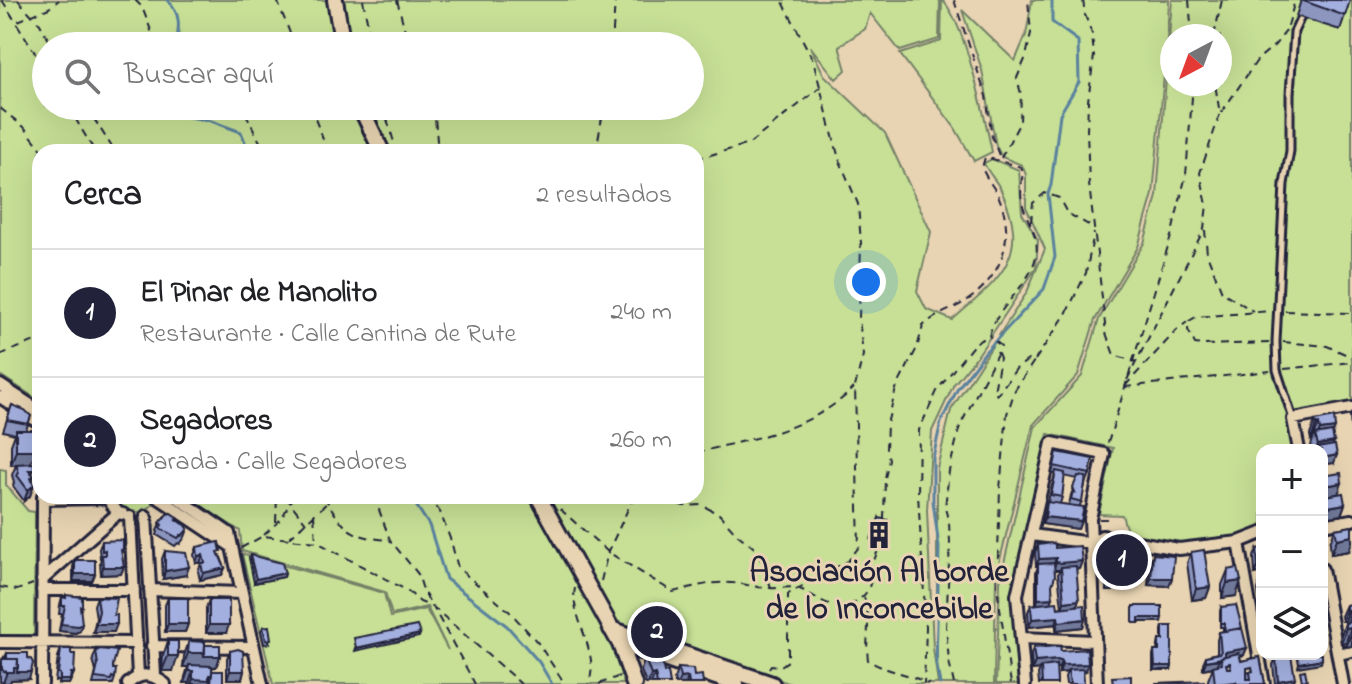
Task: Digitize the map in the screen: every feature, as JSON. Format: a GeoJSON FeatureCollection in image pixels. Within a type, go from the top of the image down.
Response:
{"type":"FeatureCollection","features":[{"type":"Feature","properties":{"kind":"street"},"geometry":{"type":"LineString","coordinates":[[335,0],[341,32]]}},
{"type":"Feature","properties":{"kind":"street"},"geometry":{"type":"LineString","coordinates":[[367,120],[378,144]]}},
{"type":"Feature","properties":{"kind":"street"},"geometry":{"type":"LineString","coordinates":[[0,385],[32,406]]}},
{"type":"Feature","properties":{"kind":"street"},"geometry":{"type":"LineString","coordinates":[[0,397],[32,418]]}},
{"type":"Feature","properties":{"kind":"street"},"geometry":{"type":"LineString","coordinates":[[1298,444],[1293,419],[1352,408]]}},
{"type":"Feature","properties":{"kind":"street"},"geometry":{"type":"LineString","coordinates":[[1025,684],[1017,595],[1052,443],[1104,454],[1090,519],[1097,684]]}},
{"type":"Feature","properties":{"kind":"street"},"geometry":{"type":"LineString","coordinates":[[42,684],[43,504]]}},
{"type":"Feature","properties":{"kind":"street"},"geometry":{"type":"LineString","coordinates":[[111,504],[118,513],[130,517],[146,516]]}},
{"type":"Feature","properties":{"kind":"street"},"geometry":{"type":"LineString","coordinates":[[155,504],[146,516],[152,646],[155,675],[165,684]]}},
{"type":"Feature","properties":{"kind":"street"},"geometry":{"type":"LineString","coordinates":[[172,504],[226,540],[233,550]]}},
{"type":"Feature","properties":{"kind":"street"},"geometry":{"type":"LineString","coordinates":[[187,504],[229,533],[262,684]]}},
{"type":"Feature","properties":{"kind":"street"},"geometry":{"type":"LineString","coordinates":[[542,504],[620,644],[632,679]]}},
{"type":"Feature","properties":{"kind":"street"},"geometry":{"type":"LineString","coordinates":[[42,585],[118,513]]}},
{"type":"Feature","properties":{"kind":"street"},"geometry":{"type":"LineString","coordinates":[[130,517],[138,676]]}},
{"type":"Feature","properties":{"kind":"street"},"geometry":{"type":"LineString","coordinates":[[1328,524],[1352,520]]}},
{"type":"Feature","properties":{"kind":"street"},"geometry":{"type":"LineString","coordinates":[[1032,535],[1090,543],[1102,536],[1179,549],[1239,542],[1256,535]]}},
{"type":"Feature","properties":{"kind":"street"},"geometry":{"type":"LineString","coordinates":[[1239,542],[1264,684]]}},
{"type":"Feature","properties":{"kind":"street"},"geometry":{"type":"LineString","coordinates":[[42,585],[134,590]]}},
{"type":"Feature","properties":{"kind":"street"},"geometry":{"type":"LineString","coordinates":[[1326,588],[1343,684]]}},
{"type":"Feature","properties":{"kind":"street"},"geometry":{"type":"LineString","coordinates":[[150,590],[241,593]]}},
{"type":"Feature","properties":{"kind":"street"},"geometry":{"type":"LineString","coordinates":[[611,629],[768,682]]}},
{"type":"Feature","properties":{"kind":"street"},"geometry":{"type":"LineString","coordinates":[[1022,638],[1094,641]]}},
{"type":"Feature","properties":{"kind":"street"},"geometry":{"type":"LineString","coordinates":[[0,642],[136,643]]}},
{"type":"Feature","properties":{"kind":"street"},"geometry":{"type":"LineString","coordinates":[[620,644],[707,679],[736,684]]}},
{"type":"Feature","properties":{"kind":"street"},"geometry":{"type":"LineString","coordinates":[[152,646],[253,647]]}},
{"type":"Feature","properties":{"kind":"street"},"geometry":{"type":"LineString","coordinates":[[1338,654],[1352,651]]}},
{"type":"Feature","properties":{"kind":"street"},"geometry":{"type":"LineString","coordinates":[[128,684],[138,676],[155,675]]}},
{"type":"Feature","properties":{"kind":"lane"},"geometry":{"type":"LineString","coordinates":[[1293,419],[1277,370],[1276,342],[1284,184],[1290,151],[1294,32],[1301,17]]}},
{"type":"Feature","properties":{"kind":"path"},"geometry":{"type":"LineString","coordinates":[[2,0],[32,48]]}},
{"type":"Feature","properties":{"kind":"path"},"geometry":{"type":"LineString","coordinates":[[18,0],[44,32]]}},
{"type":"Feature","properties":{"kind":"path"},"geometry":{"type":"LineString","coordinates":[[15,22],[59,0]]}},
{"type":"Feature","properties":{"kind":"path"},"geometry":{"type":"LineString","coordinates":[[135,0],[142,7],[152,32]]}},
{"type":"Feature","properties":{"kind":"path"},"geometry":{"type":"LineString","coordinates":[[277,0],[290,32]]}},
{"type":"Feature","properties":{"kind":"path"},"geometry":{"type":"LineString","coordinates":[[363,0],[369,32]]}},
{"type":"Feature","properties":{"kind":"path"},"geometry":{"type":"LineString","coordinates":[[397,0],[405,32]]}},
{"type":"Feature","properties":{"kind":"path"},"geometry":{"type":"LineString","coordinates":[[613,32],[615,0]]}},
{"type":"Feature","properties":{"kind":"path"},"geometry":{"type":"LineString","coordinates":[[768,682],[771,665],[781,666],[788,661],[788,594],[848,561],[859,547],[855,387],[863,355],[859,318],[861,243],[858,204],[839,159],[813,60],[782,0]]}},
{"type":"Feature","properties":{"kind":"path"},"geometry":{"type":"LineString","coordinates":[[1000,159],[1020,122],[1021,94],[1017,78],[1031,33],[1028,0]]}},
{"type":"Feature","properties":{"kind":"path"},"geometry":{"type":"LineString","coordinates":[[1083,0],[1094,56],[1087,131],[1106,333],[1114,355],[1137,362]]}},
{"type":"Feature","properties":{"kind":"path"},"geometry":{"type":"LineString","coordinates":[[1189,0],[1191,24]]}},
{"type":"Feature","properties":{"kind":"path"},"geometry":{"type":"LineString","coordinates":[[1217,24],[1222,0]]}},
{"type":"Feature","properties":{"kind":"path"},"geometry":{"type":"LineString","coordinates":[[1254,312],[1222,292],[1207,254],[1207,205],[1200,173],[1220,114],[1258,59],[1287,30],[1295,0]]}},
{"type":"Feature","properties":{"kind":"path"},"geometry":{"type":"LineString","coordinates":[[954,1],[986,96],[992,137],[1000,159]]}},
{"type":"Feature","properties":{"kind":"path"},"geometry":{"type":"LineString","coordinates":[[1287,30],[1294,32]]}},
{"type":"Feature","properties":{"kind":"path"},"geometry":{"type":"LineString","coordinates":[[704,157],[749,144],[821,87]]}},
{"type":"Feature","properties":{"kind":"path"},"geometry":{"type":"LineString","coordinates":[[1104,454],[1172,233],[1186,175],[1192,96]]}},
{"type":"Feature","properties":{"kind":"path"},"geometry":{"type":"LineString","coordinates":[[1217,96],[1220,114]]}},
{"type":"Feature","properties":{"kind":"path"},"geometry":{"type":"LineString","coordinates":[[0,108],[24,127],[38,144]]}},
{"type":"Feature","properties":{"kind":"path"},"geometry":{"type":"LineString","coordinates":[[76,120],[90,144]]}},
{"type":"Feature","properties":{"kind":"path"},"geometry":{"type":"LineString","coordinates":[[95,120],[110,144]]}},
{"type":"Feature","properties":{"kind":"path"},"geometry":{"type":"LineString","coordinates":[[249,120],[261,144]]}},
{"type":"Feature","properties":{"kind":"path"},"geometry":{"type":"LineString","coordinates":[[315,120],[325,144]]}},
{"type":"Feature","properties":{"kind":"path"},"geometry":{"type":"LineString","coordinates":[[387,120],[395,144]]}},
{"type":"Feature","properties":{"kind":"path"},"geometry":{"type":"LineString","coordinates":[[435,120],[437,144]]}},
{"type":"Feature","properties":{"kind":"path"},"geometry":{"type":"LineString","coordinates":[[597,144],[602,120]]}},
{"type":"Feature","properties":{"kind":"path"},"geometry":{"type":"LineString","coordinates":[[554,504],[608,552],[673,592],[721,583],[798,587],[826,603],[838,606],[851,604],[864,596],[872,582],[875,557],[884,545],[889,459],[886,449],[887,424],[896,389],[917,348],[923,326],[973,296],[1002,258],[1008,236],[1005,215],[982,168],[985,157],[1021,167],[1022,201],[1036,239],[1036,257],[1021,286],[993,321],[989,336],[975,343],[938,389],[919,430],[918,494],[926,627],[923,682]]}},
{"type":"Feature","properties":{"kind":"path"},"geometry":{"type":"LineString","coordinates":[[1031,226],[1033,203],[1045,193],[1059,198],[1067,213],[1095,229]]}},
{"type":"Feature","properties":{"kind":"path"},"geometry":{"type":"LineString","coordinates":[[1124,387],[1205,226]]}},
{"type":"Feature","properties":{"kind":"path"},"geometry":{"type":"LineString","coordinates":[[1011,684],[997,587],[1000,489],[1007,414],[1015,390],[1066,314],[1086,273],[1095,229]]}},
{"type":"Feature","properties":{"kind":"path"},"geometry":{"type":"LineString","coordinates":[[1124,387],[1177,330],[1196,317],[1277,311],[1352,313]]}},
{"type":"Feature","properties":{"kind":"path"},"geometry":{"type":"LineString","coordinates":[[1189,321],[1188,330],[1195,344],[1276,342],[1327,346],[1352,357]]}},
{"type":"Feature","properties":{"kind":"path"},"geometry":{"type":"LineString","coordinates":[[954,684],[946,627],[950,542],[945,508],[949,471],[960,426],[1001,346],[989,336]]}},
{"type":"Feature","properties":{"kind":"path"},"geometry":{"type":"LineString","coordinates":[[0,355],[32,342]]}},
{"type":"Feature","properties":{"kind":"path"},"geometry":{"type":"LineString","coordinates":[[998,353],[1000,358],[994,392],[997,395],[1016,369],[1028,360],[1034,361]]}},
{"type":"Feature","properties":{"kind":"path"},"geometry":{"type":"LineString","coordinates":[[1124,387],[1352,362]]}},
{"type":"Feature","properties":{"kind":"path"},"geometry":{"type":"LineString","coordinates":[[704,451],[775,433],[833,408],[855,387]]}},
{"type":"Feature","properties":{"kind":"path"},"geometry":{"type":"LineString","coordinates":[[276,523],[277,504]]}},
{"type":"Feature","properties":{"kind":"path"},"geometry":{"type":"LineString","coordinates":[[233,550],[263,536],[289,504],[306,523]]}},
{"type":"Feature","properties":{"kind":"path"},"geometry":{"type":"LineString","coordinates":[[289,538],[326,504]]}},
{"type":"Feature","properties":{"kind":"path"},"geometry":{"type":"LineString","coordinates":[[329,504],[339,521],[361,538],[390,540]]}},
{"type":"Feature","properties":{"kind":"path"},"geometry":{"type":"LineString","coordinates":[[377,504],[390,540],[412,566],[475,684]]}},
{"type":"Feature","properties":{"kind":"path"},"geometry":{"type":"LineString","coordinates":[[434,504],[440,512],[458,568],[511,613],[538,643],[565,684]]}},
{"type":"Feature","properties":{"kind":"path"},"geometry":{"type":"LineString","coordinates":[[595,601],[608,552],[630,504]]}},
{"type":"Feature","properties":{"kind":"path"},"geometry":{"type":"LineString","coordinates":[[678,504],[701,505],[719,514],[757,550],[771,588]]}},
{"type":"Feature","properties":{"kind":"path"},"geometry":{"type":"LineString","coordinates":[[314,515],[317,542]]}},
{"type":"Feature","properties":{"kind":"path"},"geometry":{"type":"LineString","coordinates":[[880,550],[871,540],[875,523],[886,525]]}},
{"type":"Feature","properties":{"kind":"path"},"geometry":{"type":"LineString","coordinates":[[263,536],[317,542],[408,591],[420,602],[433,607],[521,684]]}},
{"type":"Feature","properties":{"kind":"path"},"geometry":{"type":"LineString","coordinates":[[582,578],[575,586],[573,596],[586,638],[592,677],[588,684]]}},
{"type":"Feature","properties":{"kind":"path"},"geometry":{"type":"LineString","coordinates":[[0,587],[17,590],[42,585]]}},
{"type":"Feature","properties":{"kind":"path"},"geometry":{"type":"LineString","coordinates":[[864,596],[870,615],[870,632],[866,643],[868,660],[877,667],[910,674],[929,684]]}},
{"type":"Feature","properties":{"kind":"path"},"geometry":{"type":"LineString","coordinates":[[599,684],[632,679]]}},
{"type":"Feature","properties":{"kind":"green space"},"geometry":{"type":"Polygon","coordinates":[[[0,0],[940,0],[939,39],[900,51],[870,13],[865,29],[839,46],[846,70],[836,79],[810,46],[824,75],[885,133],[931,232],[917,291],[926,309],[952,320],[997,278],[1012,249],[1010,213],[1001,190],[984,163],[992,159],[1019,170],[1022,213],[1038,240],[1036,268],[978,355],[954,384],[932,431],[927,510],[933,648],[938,684],[791,684],[612,622],[632,684],[273,684],[242,554],[384,593],[390,617],[426,609],[448,650],[427,607],[392,615],[385,592],[242,551],[240,531],[198,504],[704,504],[704,144],[32,144],[32,396],[0,375],[0,0]]]}},
{"type":"Feature","properties":{"kind":"green space"},"geometry":{"type":"Polygon","coordinates":[[[942,0],[959,28],[966,48],[992,152],[974,161],[955,128],[900,54],[941,41],[942,0]]]}},
{"type":"Feature","properties":{"kind":"green space"},"geometry":{"type":"Polygon","coordinates":[[[1032,0],[1169,0],[1168,24],[1160,24],[1162,96],[1153,194],[1138,247],[1095,320],[1078,375],[1033,425],[996,576],[994,684],[940,684],[937,663],[937,468],[951,410],[1027,292],[1045,249],[1026,207],[1026,175],[1022,165],[1002,157],[996,146],[982,70],[962,10],[1015,61],[1026,35],[1032,0]]]}},
{"type":"Feature","properties":{"kind":"green space"},"geometry":{"type":"Polygon","coordinates":[[[1172,0],[1352,0],[1352,411],[1289,420],[1293,444],[1256,444],[1256,529],[1229,539],[1177,546],[1129,538],[1122,515],[1099,514],[1113,448],[1048,434],[1014,593],[1018,684],[996,684],[1000,581],[1035,427],[1082,376],[1099,319],[1144,243],[1157,196],[1165,96],[1232,96],[1232,24],[1170,24],[1172,0]]]}},
{"type":"Feature","properties":{"kind":"green space"},"geometry":{"type":"Polygon","coordinates":[[[0,469],[6,470],[6,485],[28,511],[35,512],[34,635],[0,635],[0,469]]]}},
{"type":"Feature","properties":{"kind":"green space"},"geometry":{"type":"Polygon","coordinates":[[[117,504],[153,504],[136,513],[117,504]]]}},
{"type":"Feature","properties":{"kind":"building"},"geometry":{"type":"Polygon","coordinates":[[[1301,0],[1350,0],[1345,16],[1301,0]]]}},
{"type":"Feature","properties":{"kind":"building"},"geometry":{"type":"Polygon","coordinates":[[[12,405],[31,416],[28,424],[7,420],[12,405]]]}},
{"type":"Feature","properties":{"kind":"building"},"geometry":{"type":"Polygon","coordinates":[[[1334,417],[1335,428],[1320,430],[1319,424],[1316,425],[1315,421],[1334,417]]]}},
{"type":"Feature","properties":{"kind":"building"},"geometry":{"type":"Polygon","coordinates":[[[16,430],[32,430],[32,450],[16,450],[16,430]]]}},
{"type":"Feature","properties":{"kind":"building"},"geometry":{"type":"Polygon","coordinates":[[[1332,432],[1334,442],[1318,444],[1315,435],[1332,432]]]}},
{"type":"Feature","properties":{"kind":"building"},"geometry":{"type":"Polygon","coordinates":[[[1335,445],[1337,455],[1328,457],[1328,446],[1335,445]]]}},
{"type":"Feature","properties":{"kind":"building"},"geometry":{"type":"Polygon","coordinates":[[[1057,452],[1093,459],[1090,474],[1054,466],[1057,452]]]}},
{"type":"Feature","properties":{"kind":"building"},"geometry":{"type":"Polygon","coordinates":[[[32,463],[32,470],[29,470],[32,487],[28,490],[17,475],[16,464],[32,463]]]}},
{"type":"Feature","properties":{"kind":"building"},"geometry":{"type":"Polygon","coordinates":[[[1056,471],[1065,473],[1062,497],[1051,495],[1056,471]]]}},
{"type":"Feature","properties":{"kind":"building"},"geometry":{"type":"Polygon","coordinates":[[[1341,473],[1342,483],[1328,485],[1328,475],[1341,473]]]}},
{"type":"Feature","properties":{"kind":"building"},"geometry":{"type":"Polygon","coordinates":[[[1078,476],[1086,477],[1082,502],[1071,499],[1078,476]]]}},
{"type":"Feature","properties":{"kind":"building"},"geometry":{"type":"Polygon","coordinates":[[[1343,493],[1345,504],[1328,507],[1328,496],[1343,493]]]}},
{"type":"Feature","properties":{"kind":"building"},"geometry":{"type":"Polygon","coordinates":[[[1047,502],[1084,507],[1081,521],[1045,517],[1047,502]]]}},
{"type":"Feature","properties":{"kind":"building"},"geometry":{"type":"Polygon","coordinates":[[[171,513],[188,529],[178,538],[160,528],[160,523],[171,513]]]}},
{"type":"Feature","properties":{"kind":"building"},"geometry":{"type":"Polygon","coordinates":[[[879,518],[888,520],[885,537],[875,535],[879,518]]]}},
{"type":"Feature","properties":{"kind":"building"},"geometry":{"type":"Polygon","coordinates":[[[1352,526],[1352,536],[1337,539],[1335,529],[1352,526]]]}},
{"type":"Feature","properties":{"kind":"building"},"geometry":{"type":"Polygon","coordinates":[[[123,540],[124,567],[103,567],[105,550],[102,551],[102,541],[123,540]]]}},
{"type":"Feature","properties":{"kind":"building"},"geometry":{"type":"Polygon","coordinates":[[[219,542],[221,551],[218,552],[225,568],[203,573],[201,563],[205,563],[203,555],[198,556],[197,547],[219,542]]]}},
{"type":"Feature","properties":{"kind":"building"},"geometry":{"type":"Polygon","coordinates":[[[1052,543],[1055,548],[1080,546],[1082,561],[1060,563],[1056,562],[1056,558],[1039,559],[1038,545],[1052,543]]]}},
{"type":"Feature","properties":{"kind":"building"},"geometry":{"type":"Polygon","coordinates":[[[1109,549],[1116,549],[1114,587],[1107,587],[1109,549]]]}},
{"type":"Feature","properties":{"kind":"building"},"geometry":{"type":"Polygon","coordinates":[[[1204,550],[1210,587],[1196,589],[1191,552],[1204,550]]]}},
{"type":"Feature","properties":{"kind":"building"},"geometry":{"type":"Polygon","coordinates":[[[165,551],[186,553],[189,567],[165,571],[165,551]]]}},
{"type":"Feature","properties":{"kind":"building"},"geometry":{"type":"Polygon","coordinates":[[[1153,554],[1174,556],[1172,578],[1151,578],[1153,554]]]}},
{"type":"Feature","properties":{"kind":"building"},"geometry":{"type":"Polygon","coordinates":[[[250,555],[282,563],[285,573],[256,579],[250,555]]]}},
{"type":"Feature","properties":{"kind":"building"},"geometry":{"type":"Polygon","coordinates":[[[75,560],[95,560],[95,574],[75,574],[75,560]]]}},
{"type":"Feature","properties":{"kind":"building"},"geometry":{"type":"Polygon","coordinates":[[[1054,563],[1053,598],[1038,599],[1038,564],[1054,563]]]}},
{"type":"Feature","properties":{"kind":"building"},"geometry":{"type":"Polygon","coordinates":[[[1076,566],[1079,600],[1064,602],[1061,567],[1076,566]]]}},
{"type":"Feature","properties":{"kind":"building"},"geometry":{"type":"Polygon","coordinates":[[[1238,568],[1241,581],[1227,583],[1228,570],[1238,568]]]}},
{"type":"Feature","properties":{"kind":"building"},"geometry":{"type":"Polygon","coordinates":[[[66,595],[82,597],[82,624],[78,626],[61,624],[65,606],[62,606],[62,597],[66,598],[66,595]]]}},
{"type":"Feature","properties":{"kind":"building"},"geometry":{"type":"Polygon","coordinates":[[[97,597],[117,598],[114,615],[117,615],[117,624],[96,624],[99,611],[97,597]]]}},
{"type":"Feature","properties":{"kind":"building"},"geometry":{"type":"Polygon","coordinates":[[[168,598],[188,598],[188,624],[168,624],[168,598]]]}},
{"type":"Feature","properties":{"kind":"building"},"geometry":{"type":"Polygon","coordinates":[[[209,600],[229,600],[229,625],[209,625],[209,600]]]}},
{"type":"Feature","properties":{"kind":"building"},"geometry":{"type":"Polygon","coordinates":[[[1057,602],[1058,608],[1084,605],[1085,619],[1059,622],[1058,617],[1032,619],[1031,605],[1057,602]]]}},
{"type":"Feature","properties":{"kind":"building"},"geometry":{"type":"Polygon","coordinates":[[[1352,604],[1352,614],[1350,615],[1346,605],[1352,604]]]}},
{"type":"Feature","properties":{"kind":"building"},"geometry":{"type":"Polygon","coordinates":[[[1236,605],[1242,628],[1225,631],[1224,623],[1221,623],[1221,607],[1236,605]]]}},
{"type":"Feature","properties":{"kind":"building"},"geometry":{"type":"Polygon","coordinates":[[[1133,606],[1162,606],[1162,618],[1139,618],[1139,623],[1133,623],[1133,606]]]}},
{"type":"Feature","properties":{"kind":"building"},"geometry":{"type":"Polygon","coordinates":[[[269,626],[271,639],[266,640],[263,627],[269,626]]]}},
{"type":"Feature","properties":{"kind":"building"},"geometry":{"type":"Polygon","coordinates":[[[417,626],[420,634],[356,648],[354,638],[417,626]]]}},
{"type":"Feature","properties":{"kind":"building"},"geometry":{"type":"Polygon","coordinates":[[[1163,626],[1172,626],[1172,666],[1155,666],[1154,651],[1159,651],[1159,640],[1163,640],[1163,626]]]}},
{"type":"Feature","properties":{"kind":"building"},"geometry":{"type":"Polygon","coordinates":[[[1242,628],[1247,648],[1225,652],[1221,658],[1206,661],[1206,656],[1221,653],[1219,632],[1242,628]]]}},
{"type":"Feature","properties":{"kind":"building"},"geometry":{"type":"Polygon","coordinates":[[[168,641],[178,641],[178,656],[168,656],[168,641]]]}},
{"type":"Feature","properties":{"kind":"building"},"geometry":{"type":"Polygon","coordinates":[[[189,641],[205,642],[205,653],[188,653],[189,641]]]}},
{"type":"Feature","properties":{"kind":"building"},"geometry":{"type":"Polygon","coordinates":[[[205,645],[220,645],[220,656],[204,656],[205,645]]]}},
{"type":"Feature","properties":{"kind":"building"},"geometry":{"type":"Polygon","coordinates":[[[1060,646],[1061,651],[1087,649],[1088,664],[1062,665],[1057,660],[1035,662],[1033,648],[1060,646]]]}},
{"type":"Feature","properties":{"kind":"building"},"geometry":{"type":"Polygon","coordinates":[[[61,649],[71,649],[71,654],[75,654],[74,673],[71,673],[70,680],[60,680],[61,649]]]}},
{"type":"Feature","properties":{"kind":"building"},"geometry":{"type":"Polygon","coordinates":[[[96,651],[117,651],[113,665],[115,678],[111,680],[95,678],[98,665],[96,651]]]}},
{"type":"Feature","properties":{"kind":"building"},"geometry":{"type":"Polygon","coordinates":[[[230,651],[243,651],[244,671],[230,671],[230,651]]]}},
{"type":"Feature","properties":{"kind":"building"},"geometry":{"type":"Polygon","coordinates":[[[7,653],[28,653],[33,663],[31,672],[17,672],[18,659],[4,659],[7,653]]]}},
{"type":"Feature","properties":{"kind":"building"},"geometry":{"type":"Polygon","coordinates":[[[1239,653],[1241,661],[1256,658],[1261,660],[1265,684],[1215,684],[1213,666],[1222,664],[1221,657],[1239,653]],[[1252,667],[1247,668],[1247,679],[1251,679],[1250,672],[1253,671],[1252,667]]]}},
{"type":"Feature","properties":{"kind":"building"},"geometry":{"type":"Polygon","coordinates":[[[654,656],[654,659],[661,658],[670,684],[657,684],[655,674],[651,675],[645,658],[654,656]]]}},
{"type":"Feature","properties":{"kind":"building"},"geometry":{"type":"Polygon","coordinates":[[[2,659],[18,659],[18,668],[14,668],[14,672],[2,670],[2,659]]]}},
{"type":"Feature","properties":{"kind":"building"},"geometry":{"type":"Polygon","coordinates":[[[1276,660],[1292,660],[1295,678],[1278,681],[1276,660]]]}},
{"type":"Feature","properties":{"kind":"building"},"geometry":{"type":"Polygon","coordinates":[[[189,665],[212,666],[212,675],[209,675],[209,680],[193,679],[193,671],[188,671],[189,665]]]}},
{"type":"Feature","properties":{"kind":"building"},"geometry":{"type":"Polygon","coordinates":[[[1056,665],[1057,684],[1042,684],[1041,667],[1056,665]]]}},
{"type":"Feature","properties":{"kind":"building"},"geometry":{"type":"Polygon","coordinates":[[[678,668],[693,669],[694,676],[702,675],[703,684],[689,684],[688,677],[680,678],[678,668]]]}},
{"type":"Feature","properties":{"kind":"building"},"geometry":{"type":"Polygon","coordinates":[[[1083,669],[1084,684],[1070,684],[1068,670],[1083,669]]]}},
{"type":"Feature","properties":{"kind":"building"},"geometry":{"type":"Polygon","coordinates":[[[1305,670],[1307,680],[1302,681],[1300,671],[1305,670]]]}},
{"type":"Feature","properties":{"kind":"building"},"geometry":{"type":"Polygon","coordinates":[[[212,671],[223,671],[223,683],[211,683],[212,671]]]}},
{"type":"Feature","properties":{"kind":"building"},"geometry":{"type":"Polygon","coordinates":[[[1131,676],[1131,684],[1113,684],[1112,677],[1131,676]]]}},
{"type":"Feature","properties":{"kind":"building"},"geometry":{"type":"Polygon","coordinates":[[[1204,681],[1204,684],[1155,683],[1204,681]]]}},
{"type":"Feature","properties":{"kind":"waterway"},"geometry":{"type":"LineString","coordinates":[[167,0],[177,16],[177,32]]}},
{"type":"Feature","properties":{"kind":"waterway"},"geometry":{"type":"LineString","coordinates":[[940,684],[936,663],[939,547],[933,501],[933,458],[941,422],[958,388],[986,351],[1044,289],[1055,257],[1048,194],[1060,114],[1079,82],[1078,41],[1052,22],[1052,0]]}},
{"type":"Feature","properties":{"kind":"waterway"},"geometry":{"type":"LineString","coordinates":[[206,120],[241,132],[246,144]]}},
{"type":"Feature","properties":{"kind":"waterway"},"geometry":{"type":"LineString","coordinates":[[415,504],[429,525],[446,579],[507,626],[539,662],[552,684]]}},
{"type":"Feature","properties":{"kind":"place","name":"Asociación Al borde de lo Inconcebible"},"geometry":{"type":"Point","coordinates":[879,535]}},
{"type":"Feature","properties":{"kind":"place","name":"El Pinar de Manolito"},"geometry":{"type":"Point","coordinates":[1122,560]}},
{"type":"Feature","properties":{"kind":"place","name":"Segadores"},"geometry":{"type":"Point","coordinates":[657,632]}}]}
